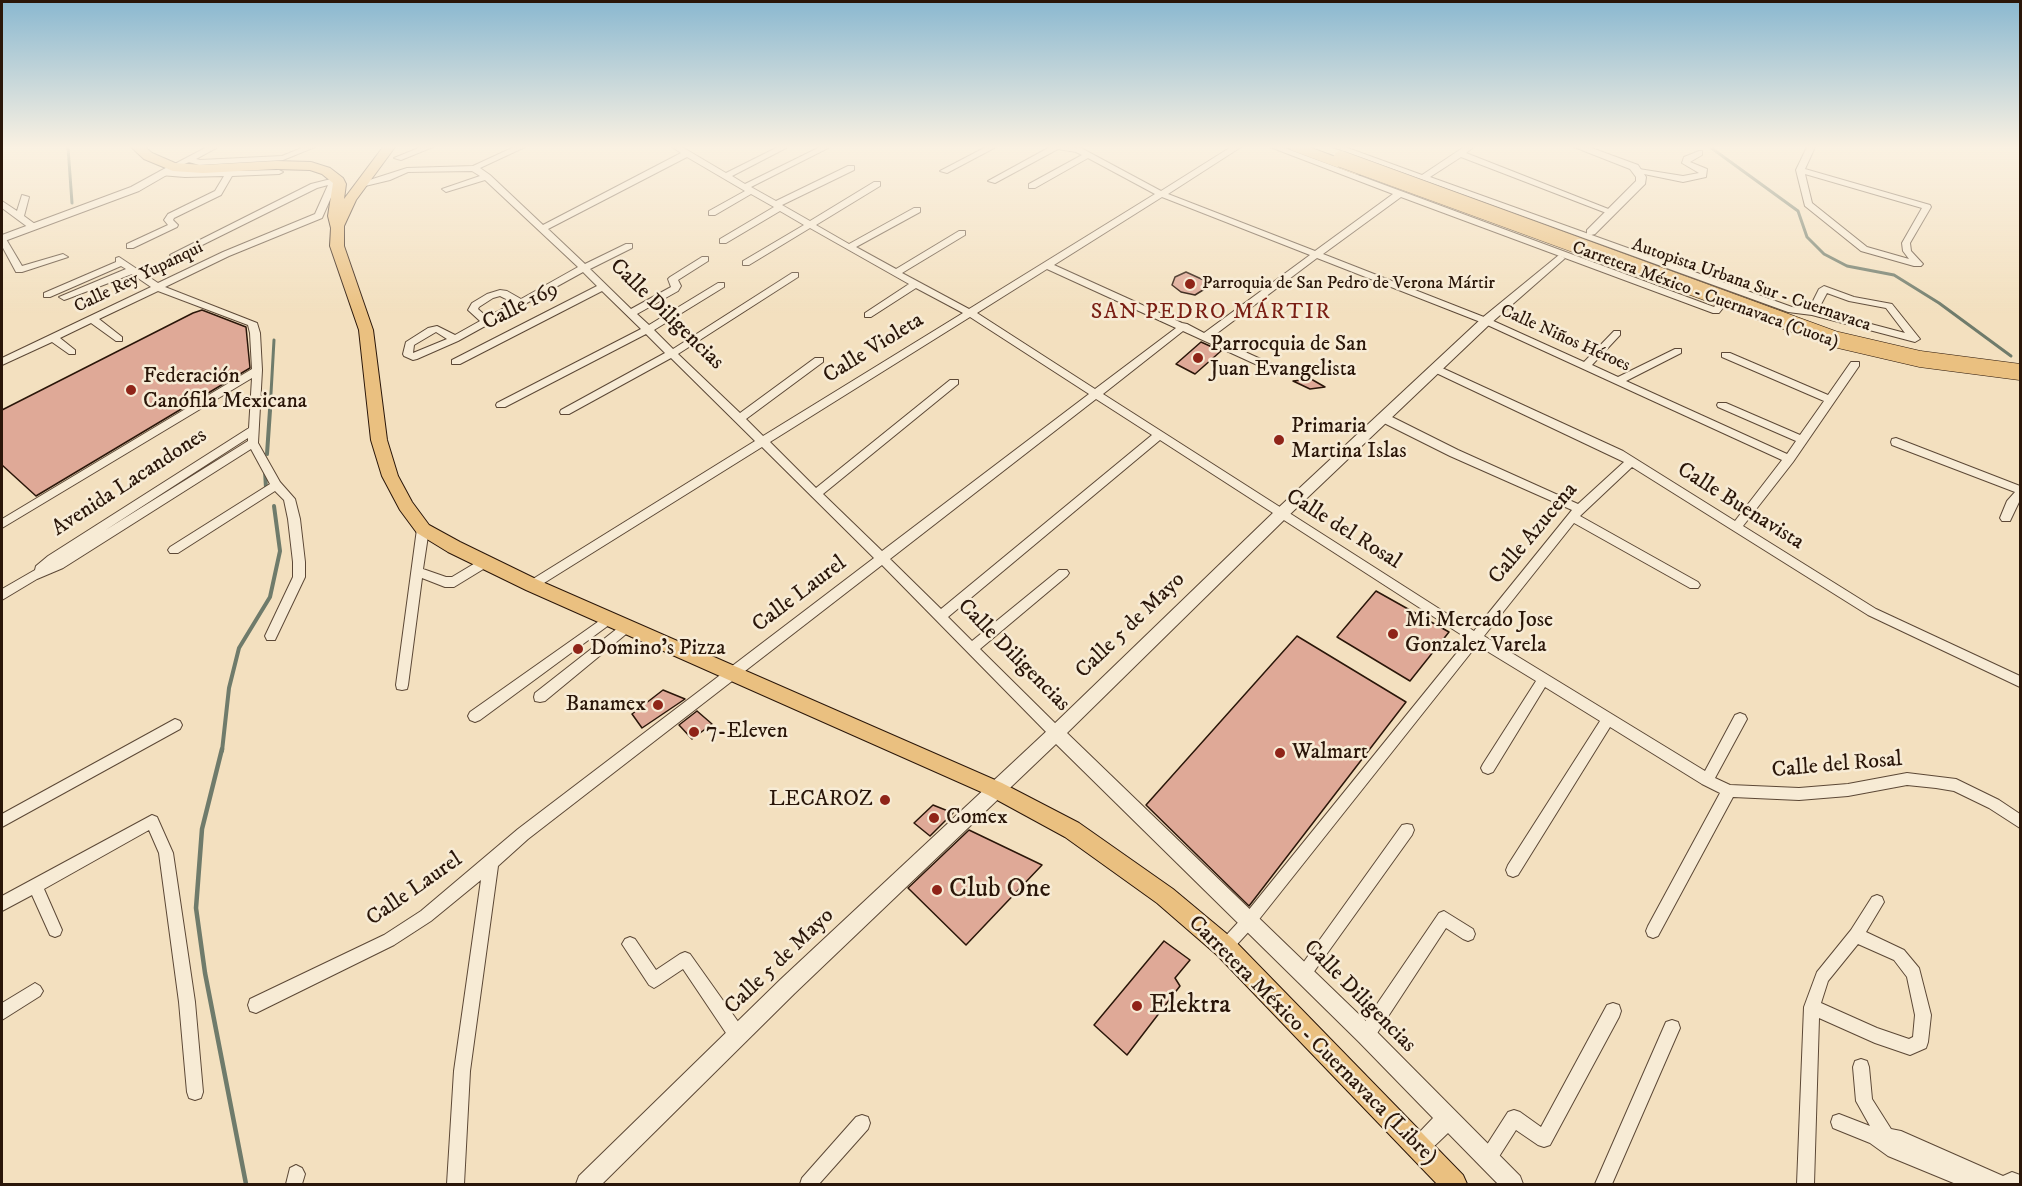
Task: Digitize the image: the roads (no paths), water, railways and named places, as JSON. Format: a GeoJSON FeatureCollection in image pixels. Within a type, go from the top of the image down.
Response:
{"type":"FeatureCollection","features":[{"type":"Feature","properties":{"kind":"highway","name":"Carretera México - Cuernavaca (Cuota)"},"geometry":{"type":"LineString","coordinates":[[1447,202],[1863,352],[1930,367],[2020,369]]}},
{"type":"Feature","properties":{"kind":"highway","name":"Autopista Urbana Sur - Cuernavaca"},"geometry":{"type":"LineString","coordinates":[[1460,202],[1834,339],[1920,359],[2020,369]]}},
{"type":"Feature","properties":{"kind":"highway","name":"Autopista Urbana Sur - Cuernavaca"},"geometry":{"type":"LineString","coordinates":[[1469,202],[1833,335],[1921,357],[2020,369]]}},
{"type":"Feature","properties":{"kind":"highway","name":"Carretera México - Cuernavaca (Cuota)"},"geometry":{"type":"LineString","coordinates":[[1470,202],[1832,333],[2020,378]]}},
{"type":"Feature","properties":{"kind":"main road","name":"Carretera México - Cuernavaca (Libre)"},"geometry":{"type":"LineString","coordinates":[[337,202],[335,216],[339,254],[366,330],[379,440],[384,460],[397,490],[423,529],[532,585],[995,789],[1041,812],[1114,858],[1165,896],[1225,947],[1454,1185]]}},
{"type":"Feature","properties":{"kind":"main road","name":"Carretera México - Cuernavaca (Libre)"},"geometry":{"type":"LineString","coordinates":[[338,228],[349,202]]}},
{"type":"Feature","properties":{"kind":"street"},"geometry":{"type":"LineString","coordinates":[[20,216],[23,202]]}},
{"type":"Feature","properties":{"kind":"street"},"geometry":{"type":"LineString","coordinates":[[63,257],[19,270],[2,239],[101,202]]}},
{"type":"Feature","properties":{"kind":"street"},"geometry":{"type":"LineString","coordinates":[[130,246],[174,225],[168,218],[199,202]]}},
{"type":"Feature","properties":{"kind":"street"},"geometry":{"type":"LineString","coordinates":[[175,255],[281,202]]}},
{"type":"Feature","properties":{"kind":"street","name":"Calle Rey Yupanqui"},"geometry":{"type":"LineString","coordinates":[[2,362],[226,254],[320,216],[326,202]]}},
{"type":"Feature","properties":{"kind":"street","name":"Calle Diligencias"},"geometry":{"type":"LineString","coordinates":[[515,202],[883,559],[1056,733],[1366,1035],[1512,1185]]}},
{"type":"Feature","properties":{"kind":"street"},"geometry":{"type":"LineString","coordinates":[[543,228],[588,202]]}},
{"type":"Feature","properties":{"kind":"street"},"geometry":{"type":"LineString","coordinates":[[712,213],[727,202]]}},
{"type":"Feature","properties":{"kind":"street","name":"Calle del Rosal"},"geometry":{"type":"LineString","coordinates":[[774,202],[970,313],[1475,637],[1608,720],[1729,791],[1799,794],[1848,790],[1907,778],[1926,780],[1956,785],[1994,804],[2020,822]]}},
{"type":"Feature","properties":{"kind":"street"},"geometry":{"type":"LineString","coordinates":[[723,241],[784,202]]}},
{"type":"Feature","properties":{"kind":"street"},"geometry":{"type":"LineString","coordinates":[[746,263],[846,202]]}},
{"type":"Feature","properties":{"kind":"street","name":"Calle Violeta"},"geometry":{"type":"LineString","coordinates":[[532,585],[1147,202]]}},
{"type":"Feature","properties":{"kind":"street","name":"Calle Niños Héroes"},"geometry":{"type":"LineString","coordinates":[[1183,202],[1486,321],[1789,459]]}},
{"type":"Feature","properties":{"kind":"street"},"geometry":{"type":"LineString","coordinates":[[1206,336],[1388,202]]}},
{"type":"Feature","properties":{"kind":"street"},"geometry":{"type":"LineString","coordinates":[[1422,202],[1716,311],[1722,303]]}},
{"type":"Feature","properties":{"kind":"street"},"geometry":{"type":"LineString","coordinates":[[1491,202],[1791,310],[1812,312],[1915,339],[1889,306],[1852,299],[1824,289],[1812,312]]}},
{"type":"Feature","properties":{"kind":"street"},"geometry":{"type":"LineString","coordinates":[[1587,202],[1612,212]]}},
{"type":"Feature","properties":{"kind":"street"},"geometry":{"type":"LineString","coordinates":[[1591,232],[1621,202]]}},
{"type":"Feature","properties":{"kind":"street"},"geometry":{"type":"LineString","coordinates":[[1809,202],[1864,249],[1918,264],[1907,251],[1906,243],[1927,207],[1911,202]]}},
{"type":"Feature","properties":{"kind":"street"},"geometry":{"type":"LineString","coordinates":[[2,204],[32,226]]}},
{"type":"Feature","properties":{"kind":"street"},"geometry":{"type":"LineString","coordinates":[[850,247],[917,210]]}},
{"type":"Feature","properties":{"kind":"street"},"geometry":{"type":"LineString","coordinates":[[896,273],[963,233]]}},
{"type":"Feature","properties":{"kind":"street"},"geometry":{"type":"LineString","coordinates":[[454,339],[629,246]]}},
{"type":"Feature","properties":{"kind":"street","name":"Calle 5 de Mayo"},"geometry":{"type":"LineString","coordinates":[[586,1185],[1281,514],[1486,321],[1559,258]]}},
{"type":"Feature","properties":{"kind":"street"},"geometry":{"type":"LineString","coordinates":[[631,313],[675,289],[673,279],[705,259]]}},
{"type":"Feature","properties":{"kind":"street"},"geometry":{"type":"LineString","coordinates":[[47,295],[120,261],[157,287],[252,323],[255,333],[257,370],[253,443],[276,485],[289,499],[294,519],[300,577],[271,636]]}},
{"type":"Feature","properties":{"kind":"street"},"geometry":{"type":"LineString","coordinates":[[1046,265],[1281,372]]}},
{"type":"Feature","properties":{"kind":"street"},"geometry":{"type":"LineString","coordinates":[[64,297],[133,270]]}},
{"type":"Feature","properties":{"kind":"street"},"geometry":{"type":"LineString","coordinates":[[565,412],[672,354],[795,275]]}},
{"type":"Feature","properties":{"kind":"street"},"geometry":{"type":"LineString","coordinates":[[868,315],[916,283]]}},
{"type":"Feature","properties":{"kind":"street"},"geometry":{"type":"LineString","coordinates":[[501,405],[646,329],[721,285]]}},
{"type":"Feature","properties":{"kind":"street","name":"Calle 169"},"geometry":{"type":"LineString","coordinates":[[456,362],[603,287]]}},
{"type":"Feature","properties":{"kind":"street"},"geometry":{"type":"LineString","coordinates":[[486,321],[473,310],[475,305],[490,296],[500,292],[520,303]]}},
{"type":"Feature","properties":{"kind":"street"},"geometry":{"type":"LineString","coordinates":[[93,319],[119,339]]}},
{"type":"Feature","properties":{"kind":"street","name":"Calle Laurel"},"geometry":{"type":"LineString","coordinates":[[256,1005],[389,940],[426,916],[523,834],[1184,326]]}},
{"type":"Feature","properties":{"kind":"street"},"geometry":{"type":"LineString","coordinates":[[1585,366],[1617,333]]}},
{"type":"Feature","properties":{"kind":"street"},"geometry":{"type":"LineString","coordinates":[[53,337],[72,352]]}},
{"type":"Feature","properties":{"kind":"street"},"geometry":{"type":"LineString","coordinates":[[1618,381],[1678,351]]}},
{"type":"Feature","properties":{"kind":"street"},"geometry":{"type":"LineString","coordinates":[[1726,355],[1830,400]]}},
{"type":"Feature","properties":{"kind":"street"},"geometry":{"type":"LineString","coordinates":[[739,419],[819,360]]}},
{"type":"Feature","properties":{"kind":"street"},"geometry":{"type":"LineString","coordinates":[[1736,527],[1789,459],[1855,364]]}},
{"type":"Feature","properties":{"kind":"street","name":"Calle Buenavista"},"geometry":{"type":"LineString","coordinates":[[1436,369],[1632,461],[1872,612],[2020,682]]}},
{"type":"Feature","properties":{"kind":"street"},"geometry":{"type":"LineString","coordinates":[[2,524],[257,370]]}},
{"type":"Feature","properties":{"kind":"street"},"geometry":{"type":"LineString","coordinates":[[816,494],[954,382]]}},
{"type":"Feature","properties":{"kind":"street"},"geometry":{"type":"LineString","coordinates":[[1722,405],[1802,440]]}},
{"type":"Feature","properties":{"kind":"street"},"geometry":{"type":"LineString","coordinates":[[1384,418],[1576,513],[1694,585]]}},
{"type":"Feature","properties":{"kind":"street","name":"Avenida Lacandones"},"geometry":{"type":"LineString","coordinates":[[198,472],[254,429]]}},
{"type":"Feature","properties":{"kind":"street"},"geometry":{"type":"LineString","coordinates":[[940,617],[1159,435]]}},
{"type":"Feature","properties":{"kind":"street"},"geometry":{"type":"LineString","coordinates":[[1896,442],[2020,495],[2006,518]]}},
{"type":"Feature","properties":{"kind":"street","name":"Avenida Lacandones"},"geometry":{"type":"LineString","coordinates":[[2,595],[33,576],[59,565],[95,536],[198,472],[253,443]]}},
{"type":"Feature","properties":{"kind":"street","name":"Calle Azucena"},"geometry":{"type":"LineString","coordinates":[[1225,947],[1248,922],[1576,513],[1632,461]]}},
{"type":"Feature","properties":{"kind":"street"},"geometry":{"type":"LineString","coordinates":[[174,550],[276,485]]}},
{"type":"Feature","properties":{"kind":"street"},"geometry":{"type":"LineString","coordinates":[[402,685],[423,529]]}},
{"type":"Feature","properties":{"kind":"street"},"geometry":{"type":"LineString","coordinates":[[417,572],[446,582],[454,582],[486,562]]}},
{"type":"Feature","properties":{"kind":"street"},"geometry":{"type":"LineString","coordinates":[[972,648],[1063,573]]}},
{"type":"Feature","properties":{"kind":"street"},"geometry":{"type":"LineString","coordinates":[[475,716],[609,619]]}},
{"type":"Feature","properties":{"kind":"street"},"geometry":{"type":"LineString","coordinates":[[540,697],[627,627]]}},
{"type":"Feature","properties":{"kind":"street"},"geometry":{"type":"LineString","coordinates":[[1488,768],[1544,680]]}},
{"type":"Feature","properties":{"kind":"street"},"geometry":{"type":"LineString","coordinates":[[1707,780],[1740,719]]}},
{"type":"Feature","properties":{"kind":"street"},"geometry":{"type":"LineString","coordinates":[[1513,870],[1608,720]]}},
{"type":"Feature","properties":{"kind":"street"},"geometry":{"type":"LineString","coordinates":[[2,821],[175,725]]}},
{"type":"Feature","properties":{"kind":"street"},"geometry":{"type":"LineString","coordinates":[[1653,931],[1729,791]]}},
{"type":"Feature","properties":{"kind":"street"},"geometry":{"type":"LineString","coordinates":[[2,904],[152,821],[166,853],[187,1002],[195,1092]]}},
{"type":"Feature","properties":{"kind":"street"},"geometry":{"type":"LineString","coordinates":[[1303,975],[1407,830]]}},
{"type":"Feature","properties":{"kind":"street"},"geometry":{"type":"LineString","coordinates":[[455,1185],[462,1071],[491,862]]}},
{"type":"Feature","properties":{"kind":"street"},"geometry":{"type":"LineString","coordinates":[[35,886],[55,930]]}},
{"type":"Feature","properties":{"kind":"street"},"geometry":{"type":"LineString","coordinates":[[1805,1185],[1812,1007],[1822,977],[1856,935],[1877,902]]}},
{"type":"Feature","properties":{"kind":"street"},"geometry":{"type":"LineString","coordinates":[[1366,1035],[1444,918],[1468,934]]}},
{"type":"Feature","properties":{"kind":"street"},"geometry":{"type":"LineString","coordinates":[[1812,1007],[1875,1035],[1910,1047],[1920,1042],[1923,1015],[1914,973],[1899,955],[1856,935]]}},
{"type":"Feature","properties":{"kind":"street"},"geometry":{"type":"LineString","coordinates":[[630,944],[654,980],[685,959],[738,1036]]}},
{"type":"Feature","properties":{"kind":"street"},"geometry":{"type":"LineString","coordinates":[[2,1012],[35,991]]}},
{"type":"Feature","properties":{"kind":"street"},"geometry":{"type":"LineString","coordinates":[[1487,1160],[1514,1118],[1544,1139],[1613,1011]]}},
{"type":"Feature","properties":{"kind":"street"},"geometry":{"type":"LineString","coordinates":[[1603,1185],[1672,1028]]}},
{"type":"Feature","properties":{"kind":"street"},"geometry":{"type":"LineString","coordinates":[[1861,1067],[1864,1101],[1886,1141]]}},
{"type":"Feature","properties":{"kind":"street"},"geometry":{"type":"LineString","coordinates":[[1419,1148],[1447,1119]]}},
{"type":"Feature","properties":{"kind":"street"},"geometry":{"type":"LineString","coordinates":[[1839,1122],[1886,1141],[1975,1185]]}},
{"type":"Feature","properties":{"kind":"street"},"geometry":{"type":"LineString","coordinates":[[808,1185],[862,1123]]}},
{"type":"Feature","properties":{"kind":"street"},"geometry":{"type":"LineString","coordinates":[[1886,1141],[1895,1137],[2003,1185],[2012,1181],[2020,1183]]}},
{"type":"Feature","properties":{"kind":"waterway"},"geometry":{"type":"LineString","coordinates":[[1786,202],[1798,211],[1807,237],[1824,254],[1847,266],[1894,275],[1939,303],[2011,356]]}},
{"type":"Feature","properties":{"kind":"waterway"},"geometry":{"type":"LineString","coordinates":[[270,411],[274,340]]}},
{"type":"Feature","properties":{"kind":"waterway"},"geometry":{"type":"LineString","coordinates":[[267,454],[270,410]]}},
{"type":"Feature","properties":{"kind":"waterway"},"geometry":{"type":"LineString","coordinates":[[265,471],[266,488]]}},
{"type":"Feature","properties":{"kind":"waterway"},"geometry":{"type":"LineString","coordinates":[[222,751],[229,688],[239,648],[270,597],[280,551],[274,506]]}},
{"type":"Feature","properties":{"kind":"waterway"},"geometry":{"type":"LineString","coordinates":[[222,749],[202,829],[196,908],[205,973],[246,1184]]}},
{"type":"Feature","properties":{"kind":"place","name":"Parroquia de San Pedro de Verona Mártir"},"geometry":{"type":"Point","coordinates":[1190,284]}},
{"type":"Feature","properties":{"kind":"place","name":"Parrocquia de San Juan Evangelista"},"geometry":{"type":"Point","coordinates":[1198,358]}},
{"type":"Feature","properties":{"kind":"place","name":"Federación Canófila Mexicana"},"geometry":{"type":"Point","coordinates":[131,390]}},
{"type":"Feature","properties":{"kind":"place","name":"Primaria Martina Islas"},"geometry":{"type":"Point","coordinates":[1279,440]}},
{"type":"Feature","properties":{"kind":"place","name":"Mi Mercado Jose Gonzalez Varela"},"geometry":{"type":"Point","coordinates":[1393,634]}},
{"type":"Feature","properties":{"kind":"place","name":"Domino's Pizza"},"geometry":{"type":"Point","coordinates":[578,649]}},
{"type":"Feature","properties":{"kind":"place","name":"Banamex"},"geometry":{"type":"Point","coordinates":[658,705]}},
{"type":"Feature","properties":{"kind":"place","name":"7-Eleven"},"geometry":{"type":"Point","coordinates":[694,732]}},
{"type":"Feature","properties":{"kind":"place","name":"Walmart"},"geometry":{"type":"Point","coordinates":[1280,753]}},
{"type":"Feature","properties":{"kind":"place","name":"LECAROZ"},"geometry":{"type":"Point","coordinates":[885,800]}},
{"type":"Feature","properties":{"kind":"place","name":"Comex"},"geometry":{"type":"Point","coordinates":[934,818]}},
{"type":"Feature","properties":{"kind":"place","name":"Club One"},"geometry":{"type":"Point","coordinates":[937,890]}},
{"type":"Feature","properties":{"kind":"place","name":"Elektra"},"geometry":{"type":"Point","coordinates":[1137,1006]}},
{"type":"Feature","properties":{"kind":"district","name":"SAN PEDRO MÁRTIR"},"geometry":{"type":"Point","coordinates":[1211,313]}}]}
